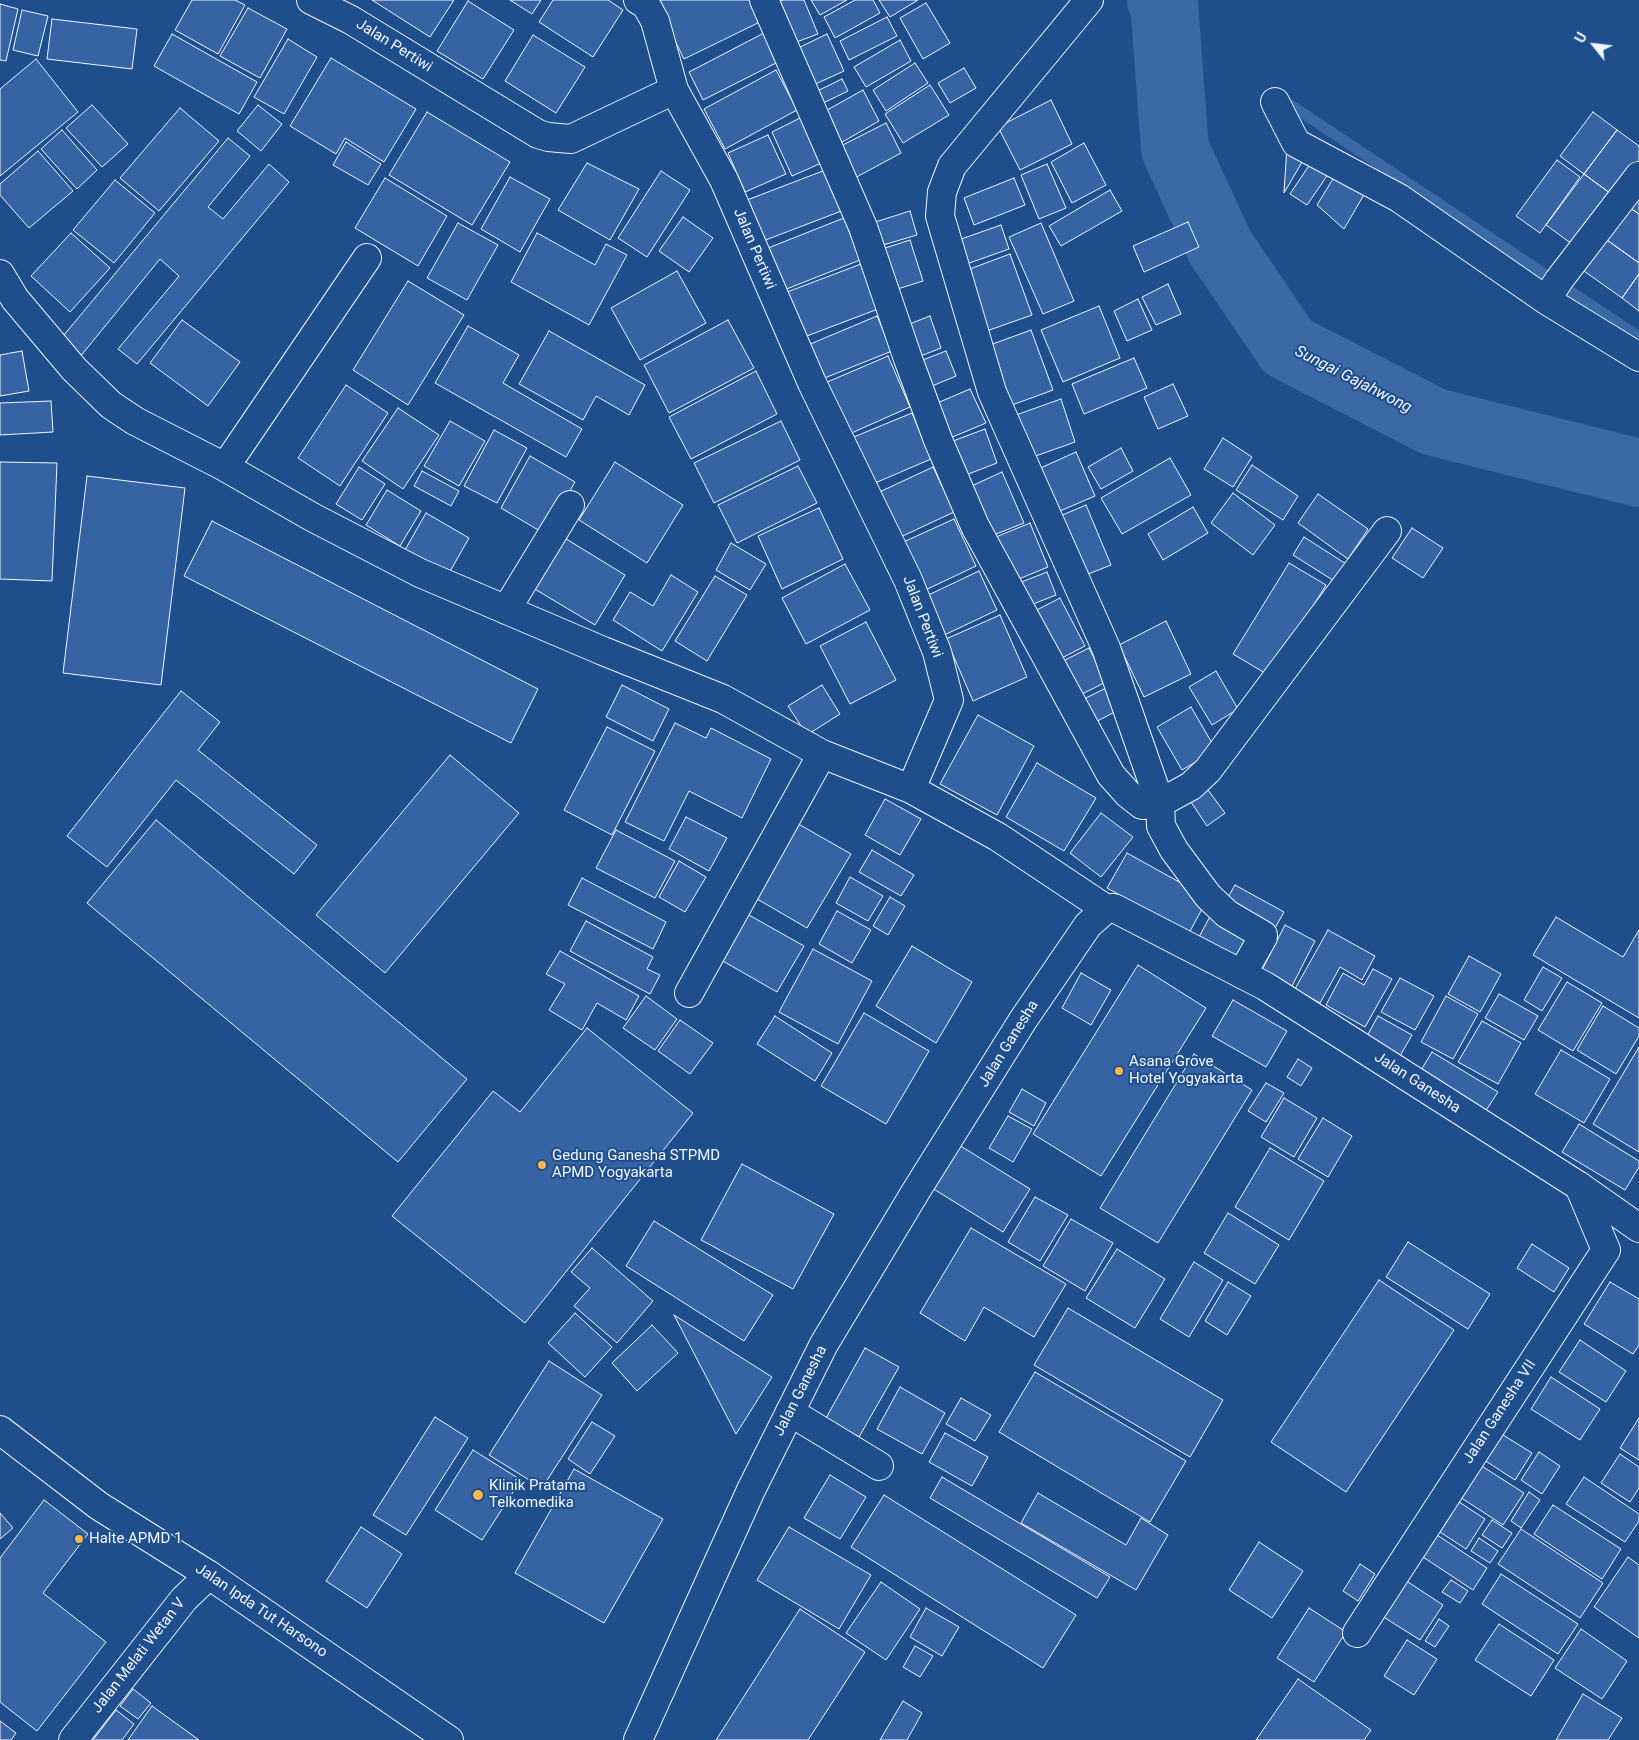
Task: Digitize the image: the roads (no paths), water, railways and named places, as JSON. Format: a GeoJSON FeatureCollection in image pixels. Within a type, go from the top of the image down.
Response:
{"type":"FeatureCollection","features":[{"type":"Feature","properties":{"kind":"street","name":"Jalan Pertiwi"},"geometry":{"type":"LineString","coordinates":[[311,0],[356,10],[538,134],[548,137],[571,139],[674,90],[724,180],[812,383],[908,580],[937,652],[950,700],[912,789]]}},
{"type":"Feature","properties":{"kind":"street"},"geometry":{"type":"LineString","coordinates":[[638,0],[646,5],[655,21],[674,90]]}},
{"type":"Feature","properties":{"kind":"street"},"geometry":{"type":"LineString","coordinates":[[764,0],[863,228],[938,440],[975,526],[1111,775],[1128,794],[1142,805],[1160,802],[1191,786],[1208,770],[1387,531]]}},
{"type":"Feature","properties":{"kind":"street"},"geometry":{"type":"LineString","coordinates":[[1089,0],[952,166],[942,192],[940,216],[992,392],[1106,648],[1160,802],[1162,826],[1174,850],[1208,896],[1227,914],[1263,937],[1242,974]]}},
{"type":"Feature","properties":{"kind":"street"},"geometry":{"type":"LineString","coordinates":[[1275,102],[1296,143],[1399,198],[1551,292],[1639,356]]}},
{"type":"Feature","properties":{"kind":"street"},"geometry":{"type":"LineString","coordinates":[[1551,292],[1639,176]]}},
{"type":"Feature","properties":{"kind":"street"},"geometry":{"type":"LineString","coordinates":[[225,467],[368,258]]}},
{"type":"Feature","properties":{"kind":"street"},"geometry":{"type":"LineString","coordinates":[[0,274],[15,299],[74,369],[112,406],[135,422],[225,467],[312,517],[420,573],[723,699],[822,754],[912,789],[998,837],[1106,909]]}},
{"type":"Feature","properties":{"kind":"street"},"geometry":{"type":"LineString","coordinates":[[506,610],[570,505]]}},
{"type":"Feature","properties":{"kind":"street"},"geometry":{"type":"LineString","coordinates":[[689,993],[822,754]]}},
{"type":"Feature","properties":{"kind":"street","name":"Jalan Ganesha"},"geometry":{"type":"LineString","coordinates":[[638,1740],[751,1490],[824,1344],[921,1183],[1023,1020],[1088,925],[1106,909],[1114,908],[1264,986],[1579,1186],[1639,1228]]}},
{"type":"Feature","properties":{"kind":"street","name":"Jalan Ganesha VII"},"geometry":{"type":"LineString","coordinates":[[1357,1633],[1606,1250],[1579,1186]]}},
{"type":"Feature","properties":{"kind":"street"},"geometry":{"type":"LineString","coordinates":[[790,1412],[880,1466]]}},
{"type":"Feature","properties":{"kind":"street","name":"Jalan Ipda Tut Harsono"},"geometry":{"type":"LineString","coordinates":[[0,1430],[99,1506],[209,1575],[449,1740]]}},
{"type":"Feature","properties":{"kind":"street","name":"Jalan Melati Wetan V"},"geometry":{"type":"LineString","coordinates":[[73,1740],[184,1599],[209,1575]]}},
{"type":"Feature","properties":{"kind":"waterway","name":"Sungai Gajahwong"},"geometry":{"type":"LineString","coordinates":[[1161,0],[1164,3],[1175,149],[1220,247],[1288,347],[1434,422],[1639,473]]}},
{"type":"Feature","properties":{"kind":"waterway"},"geometry":{"type":"LineString","coordinates":[[1286,102],[1639,337]]}},
{"type":"Feature","properties":{"kind":"place","name":"Asana Grove Hotel Yogyakarta"},"geometry":{"type":"Point","coordinates":[1119,1071]}},
{"type":"Feature","properties":{"kind":"place","name":"Gedung Ganesha STPMD APMD Yogyakarta"},"geometry":{"type":"Point","coordinates":[542,1165]}},
{"type":"Feature","properties":{"kind":"place","name":"Klinik Pratama Telkomedika"},"geometry":{"type":"Point","coordinates":[478,1495]}},
{"type":"Feature","properties":{"kind":"place","name":"Halte APMD 1"},"geometry":{"type":"Point","coordinates":[79,1539]}}]}
